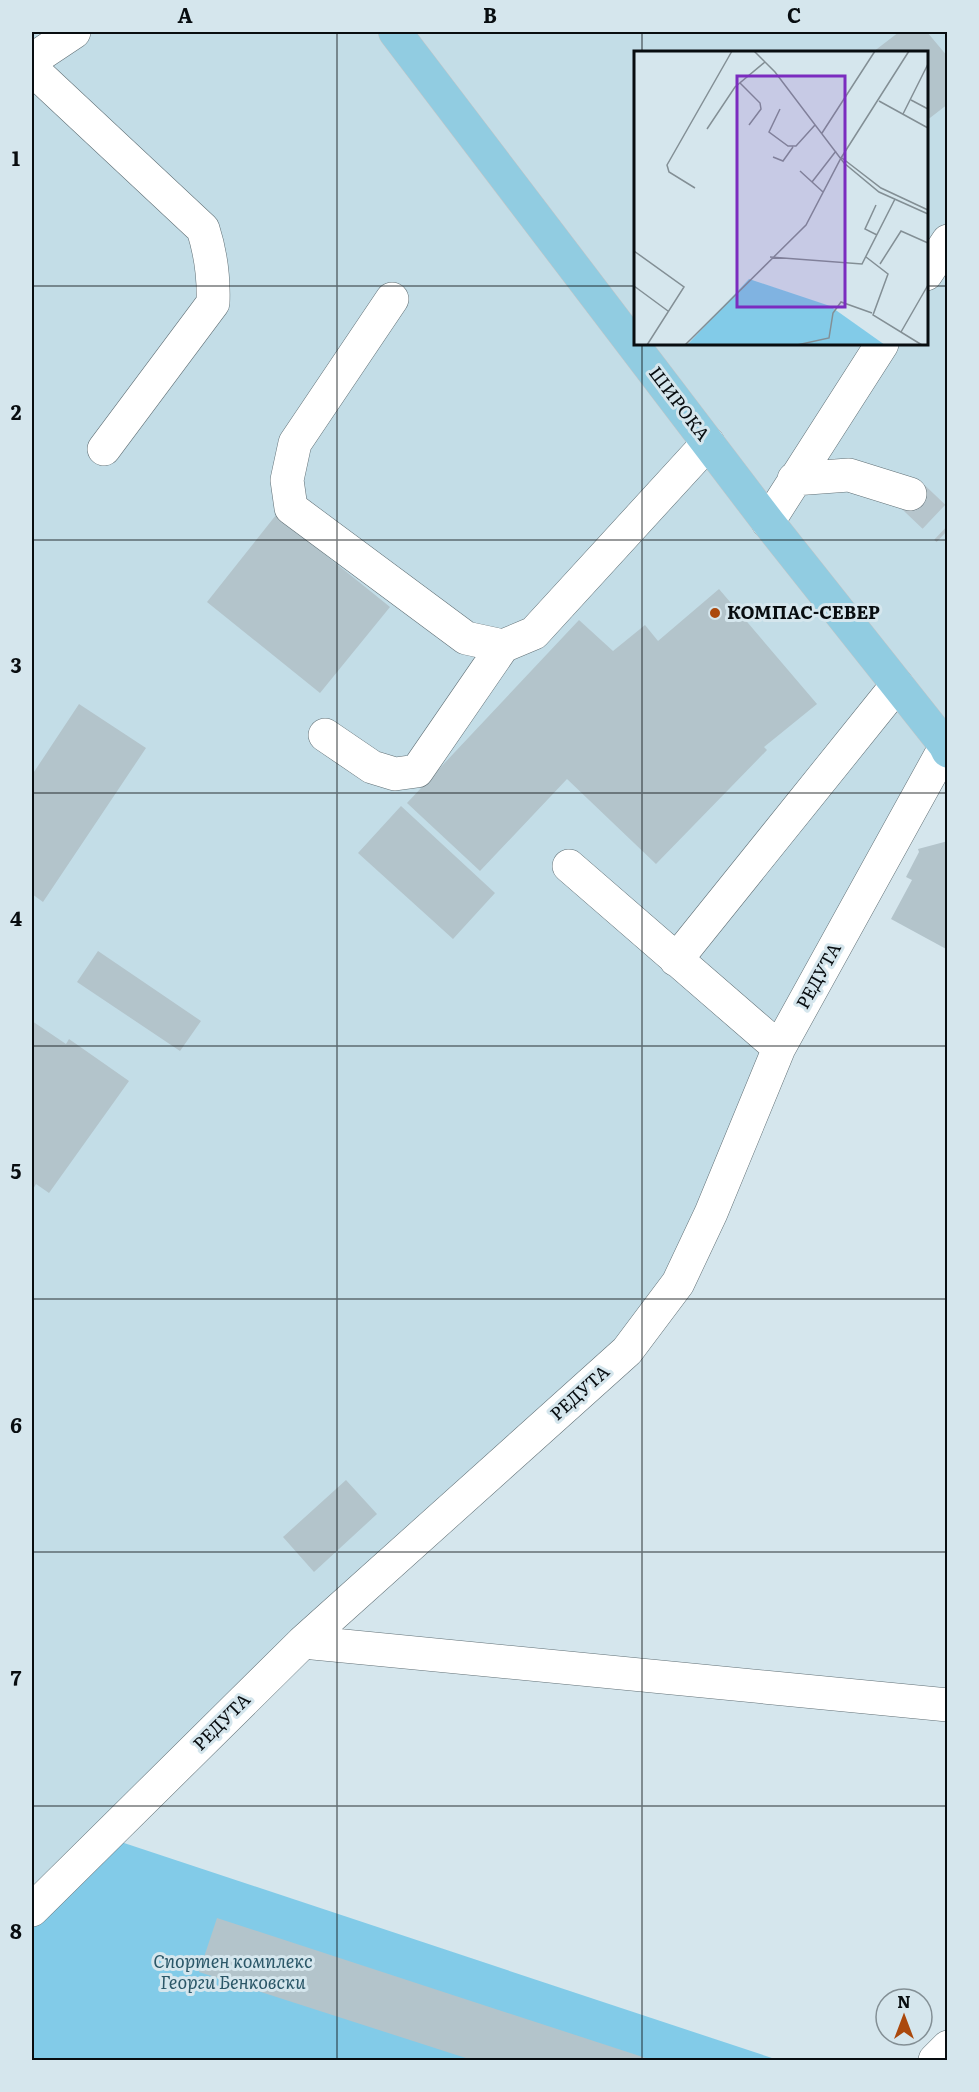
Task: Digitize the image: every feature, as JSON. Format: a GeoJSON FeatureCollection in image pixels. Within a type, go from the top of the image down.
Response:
{"type":"FeatureCollection","features":[{"type":"Feature","properties":{"kind":"main road","name":"ШИРОКА"},"geometry":{"type":"LineString","coordinates":[[395,32],[768,522],[947,746]]}},
{"type":"Feature","properties":{"kind":"street"},"geometry":{"type":"LineString","coordinates":[[32,60],[75,32]]}},
{"type":"Feature","properties":{"kind":"street"},"geometry":{"type":"LineString","coordinates":[[32,69],[203,229],[210,249],[214,280],[213,303],[104,449]]}},
{"type":"Feature","properties":{"kind":"street"},"geometry":{"type":"LineString","coordinates":[[928,272],[948,241]]}},
{"type":"Feature","properties":{"kind":"street"},"geometry":{"type":"LineString","coordinates":[[392,299],[295,443],[287,480],[291,508],[466,638],[503,646]]}},
{"type":"Feature","properties":{"kind":"street"},"geometry":{"type":"LineString","coordinates":[[768,522],[881,345]]}},
{"type":"Feature","properties":{"kind":"street"},"geometry":{"type":"LineString","coordinates":[[325,735],[372,767],[395,774],[417,771],[503,646],[534,633],[708,443]]}},
{"type":"Feature","properties":{"kind":"street"},"geometry":{"type":"LineString","coordinates":[[794,479],[849,475],[910,494]]}},
{"type":"Feature","properties":{"kind":"street"},"geometry":{"type":"LineString","coordinates":[[676,960],[897,685]]}},
{"type":"Feature","properties":{"kind":"street","name":"РЕДУТА"},"geometry":{"type":"LineString","coordinates":[[32,1910],[303,1641],[627,1351],[678,1283],[711,1213],[779,1048],[947,746]]}},
{"type":"Feature","properties":{"kind":"street"},"geometry":{"type":"LineString","coordinates":[[569,866],[779,1048]]}},
{"type":"Feature","properties":{"kind":"street"},"geometry":{"type":"LineString","coordinates":[[303,1641],[948,1705]]}},
{"type":"Feature","properties":{"kind":"street"},"geometry":{"type":"LineString","coordinates":[[935,2061],[948,2047]]}},
{"type":"Feature","properties":{"kind":"shaded area"},"geometry":{"type":"Polygon","coordinates":[[[32,32],[947,32],[947,742],[678,1283],[32,1910],[32,32]]]}},
{"type":"Feature","properties":{"kind":"green space","name":"Спортен комплекс Георги Бенковски"},"geometry":{"type":"Polygon","coordinates":[[[112,1839],[778,2060],[32,2060],[32,1921],[112,1839]]]}},
{"type":"Feature","properties":{"kind":"building"},"geometry":{"type":"Polygon","coordinates":[[[899,32],[927,32],[948,57],[948,104],[928,119],[928,51],[874,51],[899,32]]]}},
{"type":"Feature","properties":{"kind":"building"},"geometry":{"type":"Polygon","coordinates":[[[276,515],[390,607],[320,693],[207,602],[276,515]]]}},
{"type":"Feature","properties":{"kind":"building"},"geometry":{"type":"Polygon","coordinates":[[[719,589],[817,704],[764,747],[767,750],[656,864],[567,779],[480,871],[407,803],[579,620],[613,651],[645,625],[658,641],[719,589]]]}},
{"type":"Feature","properties":{"kind":"building"},"geometry":{"type":"Polygon","coordinates":[[[79,704],[146,748],[43,902],[32,894],[32,775],[79,704]]]}},
{"type":"Feature","properties":{"kind":"building"},"geometry":{"type":"Polygon","coordinates":[[[401,806],[495,893],[453,939],[358,853],[401,806]]]}},
{"type":"Feature","properties":{"kind":"building"},"geometry":{"type":"Polygon","coordinates":[[[948,841],[948,950],[891,919],[912,880],[906,877],[919,852],[918,849],[948,841]]]}},
{"type":"Feature","properties":{"kind":"building"},"geometry":{"type":"Polygon","coordinates":[[[98,951],[201,1021],[180,1051],[77,982],[98,951]]]}},
{"type":"Feature","properties":{"kind":"building"},"geometry":{"type":"Polygon","coordinates":[[[32,1021],[66,1044],[69,1039],[129,1081],[49,1193],[36,1184],[32,1191],[32,1021]]]}},
{"type":"Feature","properties":{"kind":"building"},"geometry":{"type":"Polygon","coordinates":[[[346,1480],[377,1514],[314,1572],[283,1537],[346,1480]]]}},
{"type":"Feature","properties":{"kind":"building"},"geometry":{"type":"Polygon","coordinates":[[[217,1918],[652,2060],[472,2060],[199,1972],[217,1918]]]}},
{"type":"Feature","properties":{"kind":"tunnel"},"geometry":{"type":"LineString","coordinates":[[910,494],[948,530]]}},
{"type":"Feature","properties":{"kind":"place","name":"КОМПАС-СЕВЕР"},"geometry":{"type":"Point","coordinates":[715,613]}}]}
